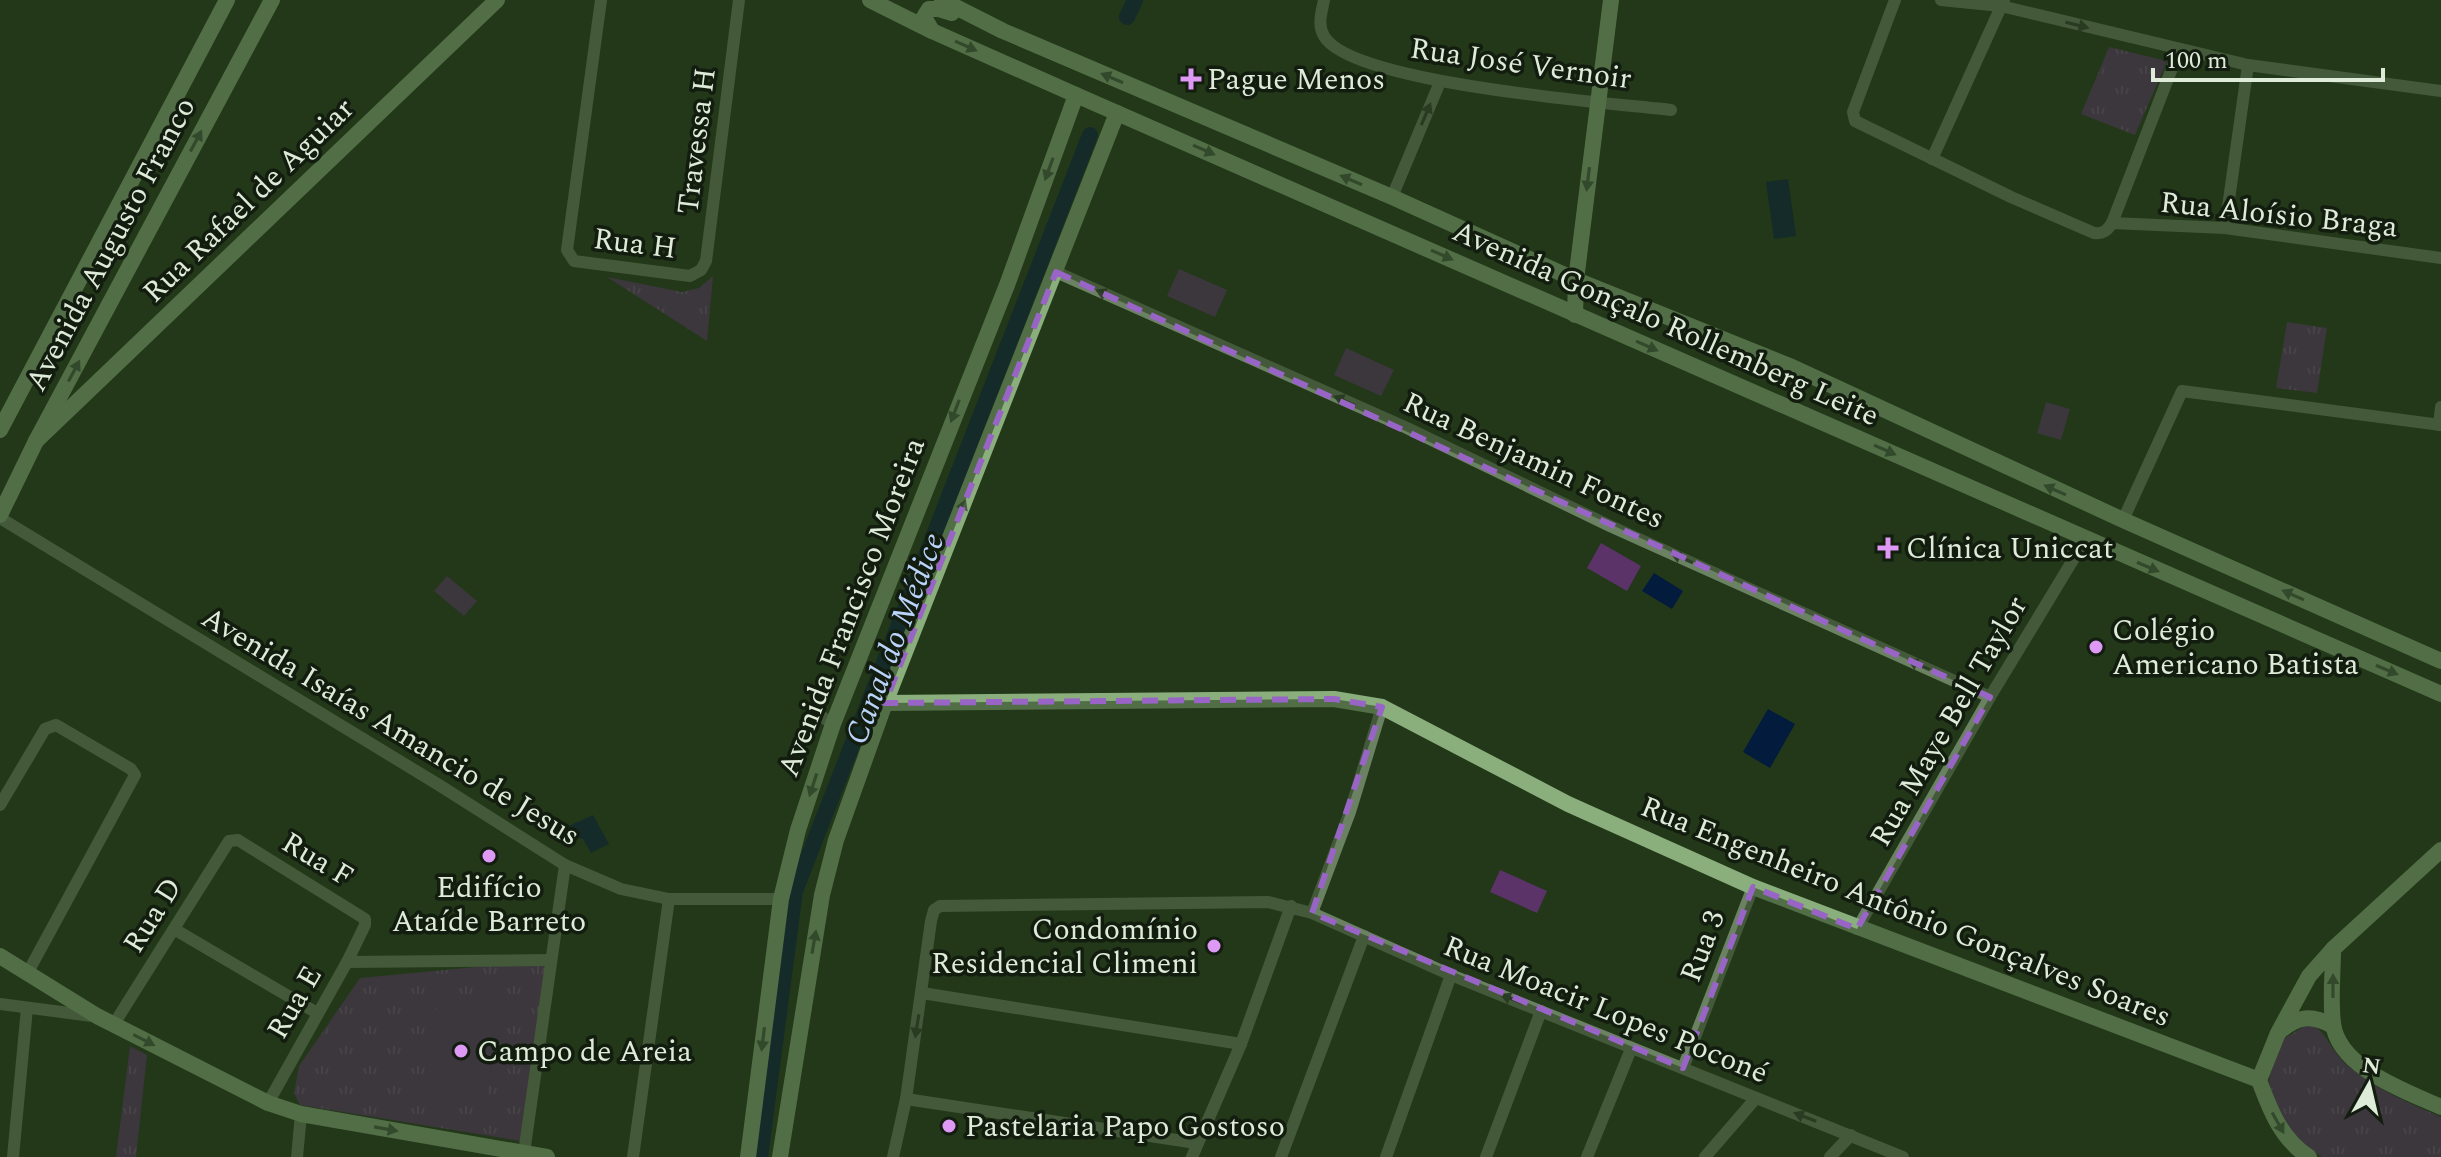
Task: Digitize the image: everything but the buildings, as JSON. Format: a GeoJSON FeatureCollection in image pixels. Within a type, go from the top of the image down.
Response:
{"type":"FeatureCollection","features":[{"type":"Feature","properties":{"kind":"street","name":"Avenida Augusto Franco"},"geometry":{"type":"LineString","coordinates":[[0,430],[227,0]]}},
{"type":"Feature","properties":{"kind":"street","name":"Avenida Augusto Franco"},"geometry":{"type":"LineString","coordinates":[[0,517],[36,441],[272,0]]}},
{"type":"Feature","properties":{"kind":"street","name":"Rua Rafael de Aguiar"},"geometry":{"type":"LineString","coordinates":[[36,441],[497,0]]}},
{"type":"Feature","properties":{"kind":"street","name":"Rua H"},"geometry":{"type":"LineString","coordinates":[[601,0],[567,250],[574,261],[690,276]]}},
{"type":"Feature","properties":{"kind":"street","name":"Avenida Gonçalo Rollemberg Leite"},"geometry":{"type":"LineString","coordinates":[[870,0],[1076,95],[2441,694]]}},
{"type":"Feature","properties":{"kind":"street","name":"Avenida Gonçalo Rollemberg Leite"},"geometry":{"type":"LineString","coordinates":[[942,0],[1003,31],[1392,197],[1576,280],[1792,367],[2123,520],[2441,661]]}},
{"type":"Feature","properties":{"kind":"street","name":"Rua José Vernoir"},"geometry":{"type":"LineString","coordinates":[[1324,0],[1320,25],[1324,37],[1333,46],[1373,65],[1440,82],[1671,110]]}},
{"type":"Feature","properties":{"kind":"street"},"geometry":{"type":"LineString","coordinates":[[1575,315],[1576,280],[1611,0]]}},
{"type":"Feature","properties":{"kind":"street","name":"Rua Aloísio Braga"},"geometry":{"type":"LineString","coordinates":[[1895,0],[1853,117],[1855,121],[1932,159],[2094,233],[2110,226],[2225,228],[2441,258]]}},
{"type":"Feature","properties":{"kind":"street"},"geometry":{"type":"LineString","coordinates":[[1941,0],[2002,3],[2248,65],[2441,91]]}},
{"type":"Feature","properties":{"kind":"street","name":"Travessa H"},"geometry":{"type":"LineString","coordinates":[[690,276],[701,270],[706,261],[739,2]]}},
{"type":"Feature","properties":{"kind":"street"},"geometry":{"type":"LineString","coordinates":[[1932,159],[2002,3]]}},
{"type":"Feature","properties":{"kind":"street"},"geometry":{"type":"LineString","coordinates":[[932,31],[924,17],[933,8],[1003,31]]}},
{"type":"Feature","properties":{"kind":"street"},"geometry":{"type":"LineString","coordinates":[[2110,226],[2179,50]]}},
{"type":"Feature","properties":{"kind":"street"},"geometry":{"type":"LineString","coordinates":[[2225,228],[2248,65]]}},
{"type":"Feature","properties":{"kind":"street"},"geometry":{"type":"LineString","coordinates":[[1392,197],[1440,82]]}},
{"type":"Feature","properties":{"kind":"street","name":"Avenida Francisco Moreira"},"geometry":{"type":"LineString","coordinates":[[748,1157],[781,899],[798,830],[833,724],[1007,285],[1076,95]]}},
{"type":"Feature","properties":{"kind":"street"},"geometry":{"type":"LineString","coordinates":[[780,1157],[822,895],[836,840],[885,703],[1117,113]]}},
{"type":"Feature","properties":{"kind":"street","name":"Rua Benjamin Fontes"},"geometry":{"type":"LineString","coordinates":[[1056,272],[1407,428],[1610,526],[1990,697]]}},
{"type":"Feature","properties":{"kind":"street"},"geometry":{"type":"LineString","coordinates":[[2123,520],[2182,391],[2440,425],[2441,407]]}},
{"type":"Feature","properties":{"kind":"street","name":"Avenida Isaías Amancio de Jesus"},"geometry":{"type":"LineString","coordinates":[[0,517],[565,865],[621,889],[669,899],[781,899]]}},
{"type":"Feature","properties":{"kind":"street","name":"Rua Maye Bell Taylor"},"geometry":{"type":"LineString","coordinates":[[1857,929],[1990,697],[2085,540]]}},
{"type":"Feature","properties":{"kind":"street","name":"Rua Engenheiro Antônio Gonçalves Soares"},"geometry":{"type":"LineString","coordinates":[[885,703],[1334,699],[1382,707],[1568,804],[1753,887],[2259,1080]]}},
{"type":"Feature","properties":{"kind":"street"},"geometry":{"type":"LineString","coordinates":[[1312,913],[1350,812],[1382,707]]}},
{"type":"Feature","properties":{"kind":"street"},"geometry":{"type":"LineString","coordinates":[[816,713],[833,724]]}},
{"type":"Feature","properties":{"kind":"street"},"geometry":{"type":"LineString","coordinates":[[0,805],[45,729],[56,725],[131,769],[135,775],[134,783],[27,974]]}},
{"type":"Feature","properties":{"kind":"street","name":"Rua F"},"geometry":{"type":"LineString","coordinates":[[238,840],[360,914],[365,919],[365,925]]}},
{"type":"Feature","properties":{"kind":"street","name":"Rua D"},"geometry":{"type":"LineString","coordinates":[[114,1024],[229,841],[238,840]]}},
{"type":"Feature","properties":{"kind":"street"},"geometry":{"type":"LineString","coordinates":[[2309,1157],[2287,1138],[2259,1080],[2278,1033],[2309,976],[2333,949],[2441,850]]}},
{"type":"Feature","properties":{"kind":"street"},"geometry":{"type":"LineString","coordinates":[[524,1153],[565,865]]}},
{"type":"Feature","properties":{"kind":"street","name":"Rua 3"},"geometry":{"type":"LineString","coordinates":[[1683,1068],[1753,887]]}},
{"type":"Feature","properties":{"kind":"street"},"geometry":{"type":"LineString","coordinates":[[633,1157],[669,899]]}},
{"type":"Feature","properties":{"kind":"street","name":"Rua Moacir Lopes Poconé"},"geometry":{"type":"LineString","coordinates":[[922,993],[931,921],[934,910],[940,906],[1268,902],[1312,913],[1451,975],[1903,1157]]}},
{"type":"Feature","properties":{"kind":"street"},"geometry":{"type":"LineString","coordinates":[[1192,1157],[1241,1044],[1291,906]]}},
{"type":"Feature","properties":{"kind":"street","name":"Rua E"},"geometry":{"type":"LineString","coordinates":[[268,1103],[365,925]]}},
{"type":"Feature","properties":{"kind":"street"},"geometry":{"type":"LineString","coordinates":[[174,929],[317,1013]]}},
{"type":"Feature","properties":{"kind":"street"},"geometry":{"type":"LineString","coordinates":[[1281,1157],[1364,936]]}},
{"type":"Feature","properties":{"kind":"street"},"geometry":{"type":"LineString","coordinates":[[2333,949],[2333,1026],[2349,1055],[2363,1068],[2441,1107]]}},
{"type":"Feature","properties":{"kind":"street"},"geometry":{"type":"LineString","coordinates":[[0,956],[97,1016],[268,1103],[301,1114],[547,1157]]}},
{"type":"Feature","properties":{"kind":"street"},"geometry":{"type":"LineString","coordinates":[[347,962],[551,960]]}},
{"type":"Feature","properties":{"kind":"street"},"geometry":{"type":"LineString","coordinates":[[1386,1157],[1451,975]]}},
{"type":"Feature","properties":{"kind":"street"},"geometry":{"type":"LineString","coordinates":[[893,1157],[906,1099],[922,993],[1241,1044]]}},
{"type":"Feature","properties":{"kind":"street"},"geometry":{"type":"LineString","coordinates":[[0,1004],[97,1016]]}},
{"type":"Feature","properties":{"kind":"street"},"geometry":{"type":"LineString","coordinates":[[13,1157],[27,1008]]}},
{"type":"Feature","properties":{"kind":"street"},"geometry":{"type":"LineString","coordinates":[[1486,1157],[1541,1011]]}},
{"type":"Feature","properties":{"kind":"street"},"geometry":{"type":"LineString","coordinates":[[2278,1033],[2303,1017],[2313,1017],[2333,1026]]}},
{"type":"Feature","properties":{"kind":"street"},"geometry":{"type":"LineString","coordinates":[[1587,1157],[1631,1049]]}},
{"type":"Feature","properties":{"kind":"street"},"geometry":{"type":"LineString","coordinates":[[1705,1157],[1756,1098]]}},
{"type":"Feature","properties":{"kind":"street"},"geometry":{"type":"LineString","coordinates":[[906,1099],[1196,1143]]}},
{"type":"Feature","properties":{"kind":"street"},"geometry":{"type":"LineString","coordinates":[[297,1157],[301,1114]]}},
{"type":"Feature","properties":{"kind":"street"},"geometry":{"type":"LineString","coordinates":[[1830,1157],[1851,1135]]}},
{"type":"Feature","properties":{"kind":"highlighted area"},"geometry":{"type":"Polygon","coordinates":[[[1056,272],[1990,697],[1857,929],[1753,887],[1683,1068],[1312,913],[1382,707],[1334,699],[885,703],[1056,272]]]}},
{"type":"Feature","properties":{"kind":"green space"},"geometry":{"type":"Polygon","coordinates":[[[2109,47],[2167,61],[2135,135],[2081,114],[2109,47]]]}},
{"type":"Feature","properties":{"kind":"green space"},"geometry":{"type":"Polygon","coordinates":[[[1179,269],[1227,290],[1215,317],[1167,296],[1179,269]]]}},
{"type":"Feature","properties":{"kind":"green space"},"geometry":{"type":"Polygon","coordinates":[[[713,276],[707,341],[607,277],[682,292],[699,288],[713,276]]]}},
{"type":"Feature","properties":{"kind":"green space"},"geometry":{"type":"Polygon","coordinates":[[[2287,322],[2327,328],[2317,393],[2276,388],[2287,322]]]}},
{"type":"Feature","properties":{"kind":"green space"},"geometry":{"type":"Polygon","coordinates":[[[1346,348],[1394,370],[1381,396],[1334,375],[1346,348]]]}},
{"type":"Feature","properties":{"kind":"green space"},"geometry":{"type":"Polygon","coordinates":[[[2046,402],[2070,409],[2061,440],[2037,433],[2046,402]]]}},
{"type":"Feature","properties":{"kind":"green space"},"geometry":{"type":"Polygon","coordinates":[[[1601,543],[1641,566],[1627,591],[1587,568],[1601,543]]]}},
{"type":"Feature","properties":{"kind":"green space"},"geometry":{"type":"Polygon","coordinates":[[[447,576],[477,601],[464,616],[434,591],[447,576]]]}},
{"type":"Feature","properties":{"kind":"green space"},"geometry":{"type":"Polygon","coordinates":[[[1500,870],[1547,891],[1537,913],[1490,892],[1500,870]]]}},
{"type":"Feature","properties":{"kind":"green space"},"geometry":{"type":"Polygon","coordinates":[[[551,960],[520,1141],[300,1105],[294,1093],[299,1066],[360,978],[551,960]]]}},
{"type":"Feature","properties":{"kind":"green space","name":"Campo de Areia"},"geometry":{"type":"Polygon","coordinates":[[[438,998],[500,1008],[485,1103],[422,1093],[438,998]]]}},
{"type":"Feature","properties":{"kind":"green space"},"geometry":{"type":"Polygon","coordinates":[[[2310,1023],[2358,1074],[2441,1117],[2441,1157],[2322,1157],[2283,1131],[2269,1082],[2272,1056],[2283,1039],[2310,1023]]]}},
{"type":"Feature","properties":{"kind":"green space"},"geometry":{"type":"Polygon","coordinates":[[[130,1046],[147,1055],[136,1157],[116,1157],[130,1046]]]}},
{"type":"Feature","properties":{"kind":"water"},"geometry":{"type":"Polygon","coordinates":[[[1788,179],[1796,236],[1774,239],[1766,182],[1788,179]]]}},
{"type":"Feature","properties":{"kind":"water"},"geometry":{"type":"Polygon","coordinates":[[[1654,573],[1683,591],[1672,609],[1642,591],[1654,573]]]}},
{"type":"Feature","properties":{"kind":"water"},"geometry":{"type":"Polygon","coordinates":[[[1768,709],[1795,724],[1770,768],[1743,752],[1768,709]]]}},
{"type":"Feature","properties":{"kind":"water"},"geometry":{"type":"Polygon","coordinates":[[[593,815],[609,844],[591,853],[583,839],[572,836],[569,826],[593,815]]]}},
{"type":"Feature","properties":{"kind":"waterway"},"geometry":{"type":"LineString","coordinates":[[1127,17],[1135,0]]}},
{"type":"Feature","properties":{"kind":"waterway","name":"Canal do Médice"},"geometry":{"type":"LineString","coordinates":[[760,1157],[795,891],[1090,135]]}},
{"type":"Feature","properties":{"kind":"place","name":"Pague Menos"},"geometry":{"type":"Point","coordinates":[1191,79]}},
{"type":"Feature","properties":{"kind":"place","name":"Clínica Uniccat"},"geometry":{"type":"Point","coordinates":[1888,548]}},
{"type":"Feature","properties":{"kind":"place","name":"Colégio Americano Batista"},"geometry":{"type":"Point","coordinates":[2096,647]}},
{"type":"Feature","properties":{"kind":"place","name":"Edifício Ataíde Barreto"},"geometry":{"type":"Point","coordinates":[489,856]}},
{"type":"Feature","properties":{"kind":"place","name":"Condomínio Residencial Climeni"},"geometry":{"type":"Point","coordinates":[1214,946]}},
{"type":"Feature","properties":{"kind":"place","name":"Campo de Areia"},"geometry":{"type":"Point","coordinates":[461,1051]}},
{"type":"Feature","properties":{"kind":"place","name":"Pastelaria Papo Gostoso"},"geometry":{"type":"Point","coordinates":[949,1126]}}]}
